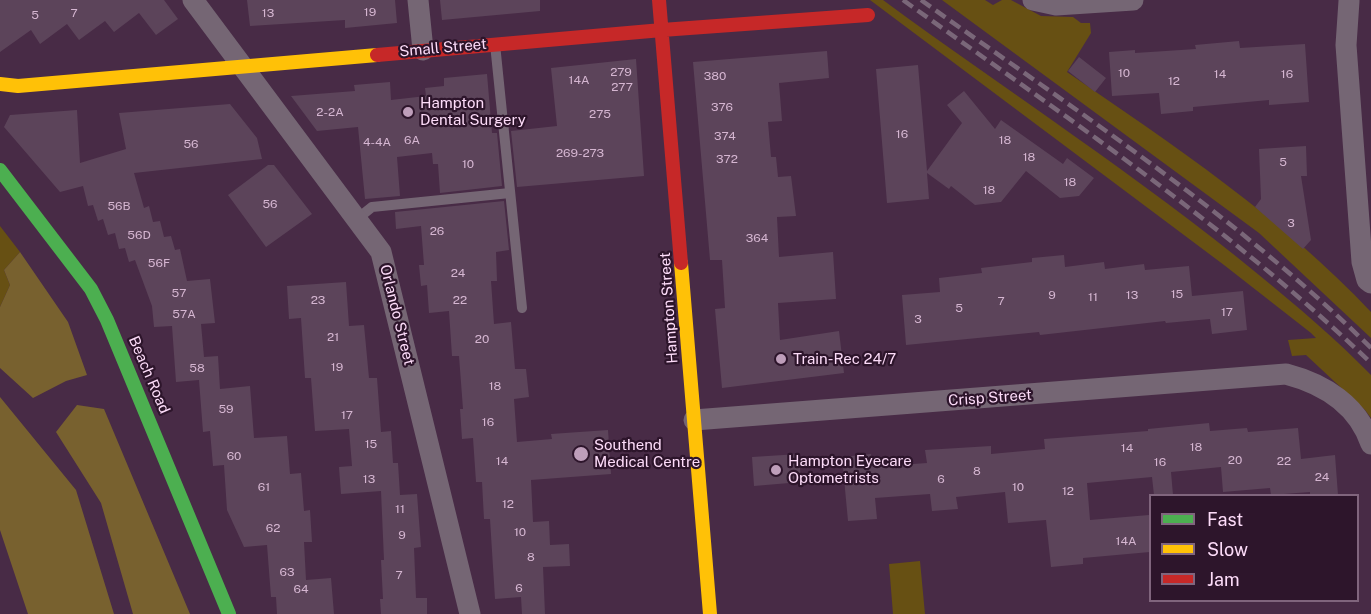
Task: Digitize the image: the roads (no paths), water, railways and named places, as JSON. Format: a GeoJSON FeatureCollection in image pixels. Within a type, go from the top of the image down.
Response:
{"type":"FeatureCollection","features":[{"type":"Feature","properties":{"kind":"main road","name":"Hampton Street"},"geometry":{"type":"LineString","coordinates":[[659,0],[710,614]]}},
{"type":"Feature","properties":{"kind":"main road","name":"Small Street"},"geometry":{"type":"LineString","coordinates":[[6,88],[423,50],[868,15]]}},
{"type":"Feature","properties":{"kind":"main road","name":"Beach Road"},"geometry":{"type":"LineString","coordinates":[[0,170],[91,289],[107,320],[122,350],[229,614]]}},
{"type":"Feature","properties":{"kind":"street","name":"Orlando Street"},"geometry":{"type":"LineString","coordinates":[[193,0],[381,252],[470,614]]}},
{"type":"Feature","properties":{"kind":"street"},"geometry":{"type":"LineString","coordinates":[[418,0],[423,50]]}},
{"type":"Feature","properties":{"kind":"street"},"geometry":{"type":"LineString","coordinates":[[1034,0],[1056,5],[1133,0]]}},
{"type":"Feature","properties":{"kind":"street"},"geometry":{"type":"LineString","coordinates":[[1341,1],[1362,262],[1371,283]]}},
{"type":"Feature","properties":{"kind":"street","name":"Crisp Street"},"geometry":{"type":"LineString","coordinates":[[694,420],[1286,374],[1319,385],[1337,397],[1354,414],[1371,444]]}},
{"type":"Feature","properties":{"kind":"lane"},"geometry":{"type":"LineString","coordinates":[[495,44],[522,308]]}},
{"type":"Feature","properties":{"kind":"lane"},"geometry":{"type":"LineString","coordinates":[[357,219],[372,207],[510,193]]}},
{"type":"Feature","properties":{"kind":"railway"},"geometry":{"type":"LineString","coordinates":[[903,0],[1084,129],[1202,218],[1316,313],[1371,363]]}},
{"type":"Feature","properties":{"kind":"railway"},"geometry":{"type":"LineString","coordinates":[[921,0],[1095,123],[1210,208],[1319,299],[1371,348]]}},
{"type":"Feature","properties":{"kind":"place","name":"Hampton Dental Surgery"},"geometry":{"type":"Point","coordinates":[408,112]}},
{"type":"Feature","properties":{"kind":"place","name":"Train-Rec 24/7"},"geometry":{"type":"Point","coordinates":[781,359]}},
{"type":"Feature","properties":{"kind":"place","name":"Southend Medical Centre"},"geometry":{"type":"Point","coordinates":[581,454]}},
{"type":"Feature","properties":{"kind":"place","name":"Hampton Eyecare Optometrists"},"geometry":{"type":"Point","coordinates":[776,470]}}]}
